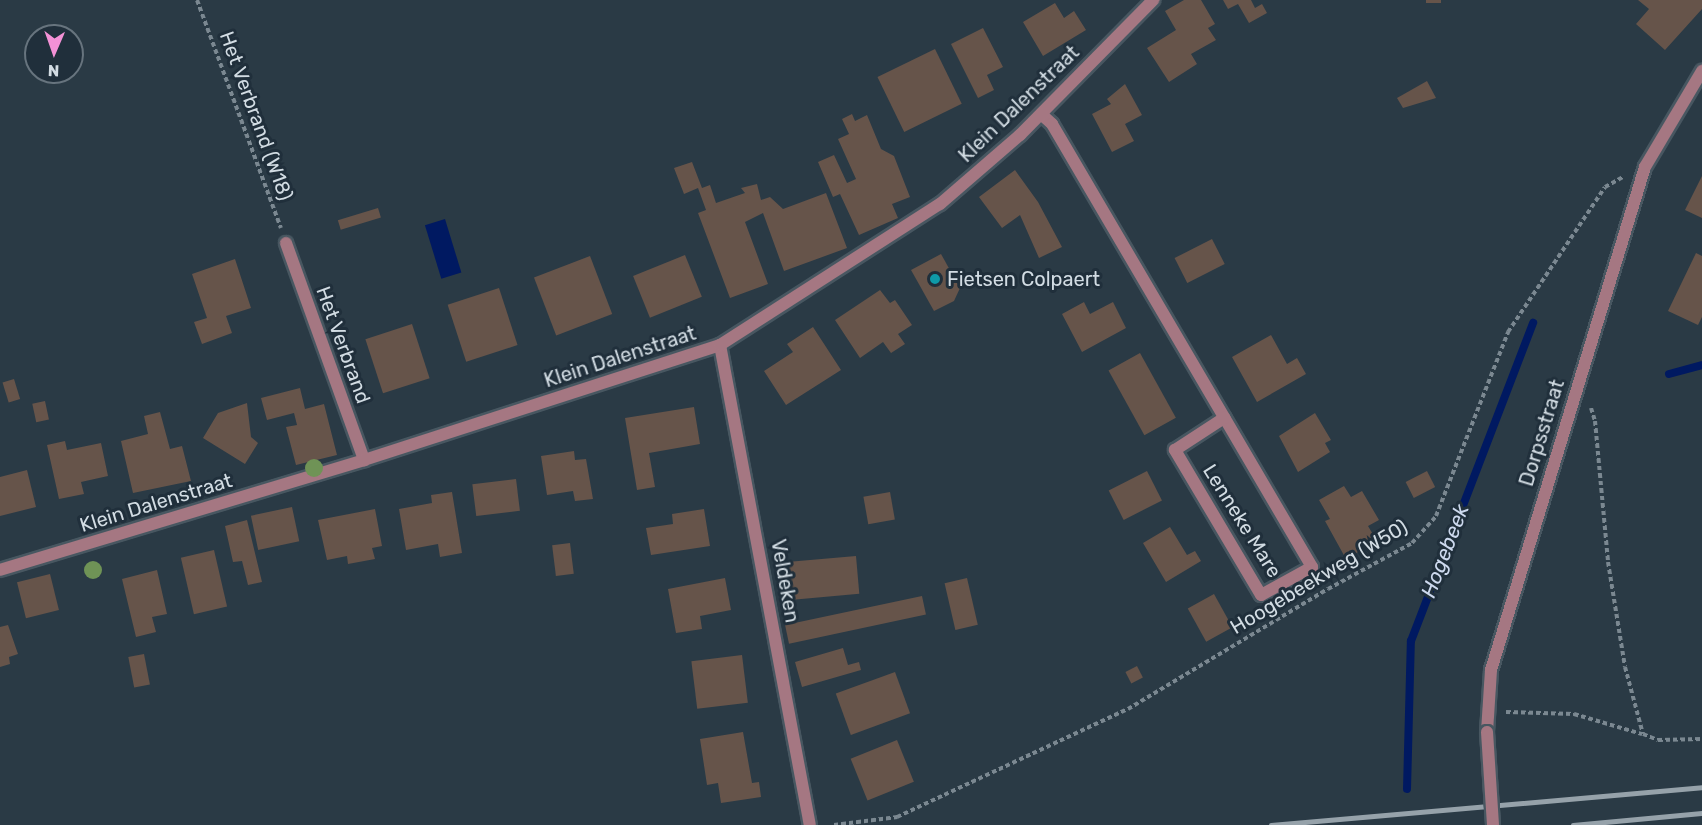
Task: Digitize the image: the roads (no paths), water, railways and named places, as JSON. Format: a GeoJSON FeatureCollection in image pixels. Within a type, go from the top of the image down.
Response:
{"type":"FeatureCollection","features":[{"type":"Feature","properties":{"kind":"street","name":"Klein Dalenstraat"},"geometry":{"type":"LineString","coordinates":[[0,570],[364,460],[720,345],[940,204],[1041,114],[1153,0]]}},
{"type":"Feature","properties":{"kind":"street","name":"Dorpsstraat"},"geometry":{"type":"LineString","coordinates":[[1492,825],[1487,732],[1491,670],[1579,375],[1645,166],[1702,71]]}},
{"type":"Feature","properties":{"kind":"street","name":"Lenneke Mare"},"geometry":{"type":"LineString","coordinates":[[1041,114],[1052,124],[1312,567],[1261,595],[1175,450],[1224,418]]}},
{"type":"Feature","properties":{"kind":"street","name":"Het Verbrand"},"geometry":{"type":"LineString","coordinates":[[286,243],[364,460]]}},
{"type":"Feature","properties":{"kind":"street","name":"Veldeken"},"geometry":{"type":"LineString","coordinates":[[720,345],[728,376],[810,825]]}},
{"type":"Feature","properties":{"kind":"waterway","name":"Hogebeek"},"geometry":{"type":"LineString","coordinates":[[1407,789],[1411,641],[1533,323]]}},
{"type":"Feature","properties":{"kind":"waterway","name":"Hogebeek"},"geometry":{"type":"LineString","coordinates":[[1669,374],[1702,365]]}},
{"type":"Feature","properties":{"kind":"railway"},"geometry":{"type":"LineString","coordinates":[[1271,825],[1702,787]]}},
{"type":"Feature","properties":{"kind":"railway"},"geometry":{"type":"LineString","coordinates":[[1573,825],[1702,813]]}},
{"type":"Feature","properties":{"kind":"place","name":"Fietsen Colpaert"},"geometry":{"type":"Point","coordinates":[935,279]}}]}
